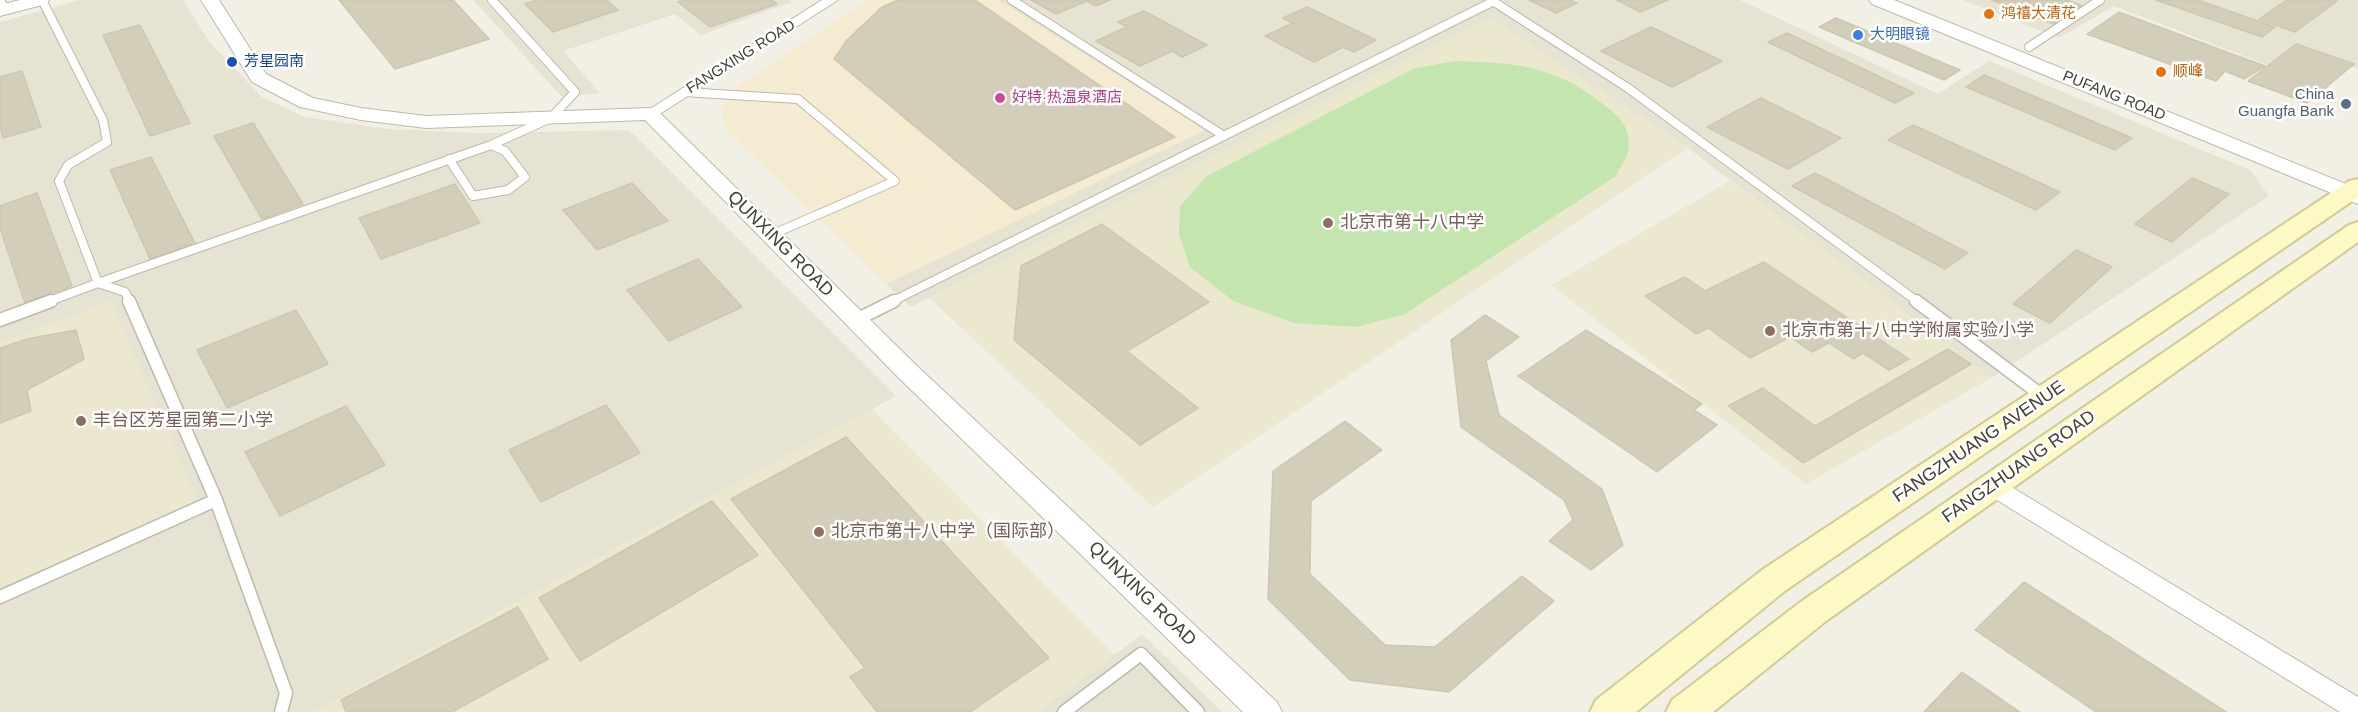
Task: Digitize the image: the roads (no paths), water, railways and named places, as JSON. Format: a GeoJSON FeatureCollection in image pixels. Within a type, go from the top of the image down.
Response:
{"type":"FeatureCollection","features":[{"type":"Feature","properties":{"kind":"main road","name":"FANGZHUANG AVENUE"},"geometry":{"type":"LineString","coordinates":[[1609,712],[1774,580],[2356,189]]}},
{"type":"Feature","properties":{"kind":"main road","name":"FANGZHUANG ROAD"},"geometry":{"type":"LineString","coordinates":[[1685,712],[1814,611],[2358,230]]}},
{"type":"Feature","properties":{"kind":"street"},"geometry":{"type":"LineString","coordinates":[[2,7],[41,0]]}},
{"type":"Feature","properties":{"kind":"street"},"geometry":{"type":"LineString","coordinates":[[210,0],[259,78],[307,103],[361,114],[426,122],[650,114]]}},
{"type":"Feature","properties":{"kind":"street","name":"FANGXING ROAD"},"geometry":{"type":"LineString","coordinates":[[650,114],[831,0]]}},
{"type":"Feature","properties":{"kind":"street","name":"PUFANG ROAD"},"geometry":{"type":"LineString","coordinates":[[1878,0],[2356,189]]}},
{"type":"Feature","properties":{"kind":"street","name":"PUFANG ROAD"},"geometry":{"type":"LineString","coordinates":[[1912,0],[2029,47],[2356,189]]}},
{"type":"Feature","properties":{"kind":"street","name":"QUNXING ROAD"},"geometry":{"type":"LineString","coordinates":[[650,114],[856,320],[1265,712]]}},
{"type":"Feature","properties":{"kind":"street"},"geometry":{"type":"LineString","coordinates":[[1992,486],[2358,710]]}},
{"type":"Feature","properties":{"kind":"lane"},"geometry":{"type":"LineString","coordinates":[[41,0],[103,120],[107,142],[68,165],[59,181],[98,282],[125,292],[216,500],[286,693],[281,712]]}},
{"type":"Feature","properties":{"kind":"lane"},"geometry":{"type":"LineString","coordinates":[[0,320],[98,282],[491,145],[551,118],[576,92],[492,0]]}},
{"type":"Feature","properties":{"kind":"lane"},"geometry":{"type":"LineString","coordinates":[[1012,0],[1224,136]]}},
{"type":"Feature","properties":{"kind":"lane"},"geometry":{"type":"LineString","coordinates":[[2029,47],[2100,0]]}},
{"type":"Feature","properties":{"kind":"lane"},"geometry":{"type":"LineString","coordinates":[[856,320],[1492,1],[1637,94],[2044,397]]}},
{"type":"Feature","properties":{"kind":"lane"},"geometry":{"type":"LineString","coordinates":[[684,92],[798,99],[895,181],[771,235]]}},
{"type":"Feature","properties":{"kind":"lane"},"geometry":{"type":"LineString","coordinates":[[448,159],[473,196],[508,190],[525,177],[505,151],[491,145]]}},
{"type":"Feature","properties":{"kind":"lane"},"geometry":{"type":"LineString","coordinates":[[0,597],[216,500]]}},
{"type":"Feature","properties":{"kind":"lane"},"geometry":{"type":"LineString","coordinates":[[1064,712],[1141,654],[1198,712]]}},
{"type":"Feature","properties":{"kind":"place","name":"鸿禧大清花"},"geometry":{"type":"Point","coordinates":[1989,14]}},
{"type":"Feature","properties":{"kind":"place","name":"大明眼镜"},"geometry":{"type":"Point","coordinates":[1858,35]}},
{"type":"Feature","properties":{"kind":"place","name":"芳星园南"},"geometry":{"type":"Point","coordinates":[232,62]}},
{"type":"Feature","properties":{"kind":"place","name":"顺峰"},"geometry":{"type":"Point","coordinates":[2161,72]}},
{"type":"Feature","properties":{"kind":"place","name":"好特·热温泉酒店"},"geometry":{"type":"Point","coordinates":[1000,98]}},
{"type":"Feature","properties":{"kind":"place","name":"China Guangfa Bank"},"geometry":{"type":"Point","coordinates":[2346,104]}},
{"type":"Feature","properties":{"kind":"place","name":"北京市第十八中学"},"geometry":{"type":"Point","coordinates":[1328,223]}},
{"type":"Feature","properties":{"kind":"place","name":"北京市第十八中学附属实验小学"},"geometry":{"type":"Point","coordinates":[1770,331]}},
{"type":"Feature","properties":{"kind":"place","name":"丰台区芳星园第二小学"},"geometry":{"type":"Point","coordinates":[81,421]}},
{"type":"Feature","properties":{"kind":"place","name":"北京市第十八中学（国际部）"},"geometry":{"type":"Point","coordinates":[819,532]}}]}
